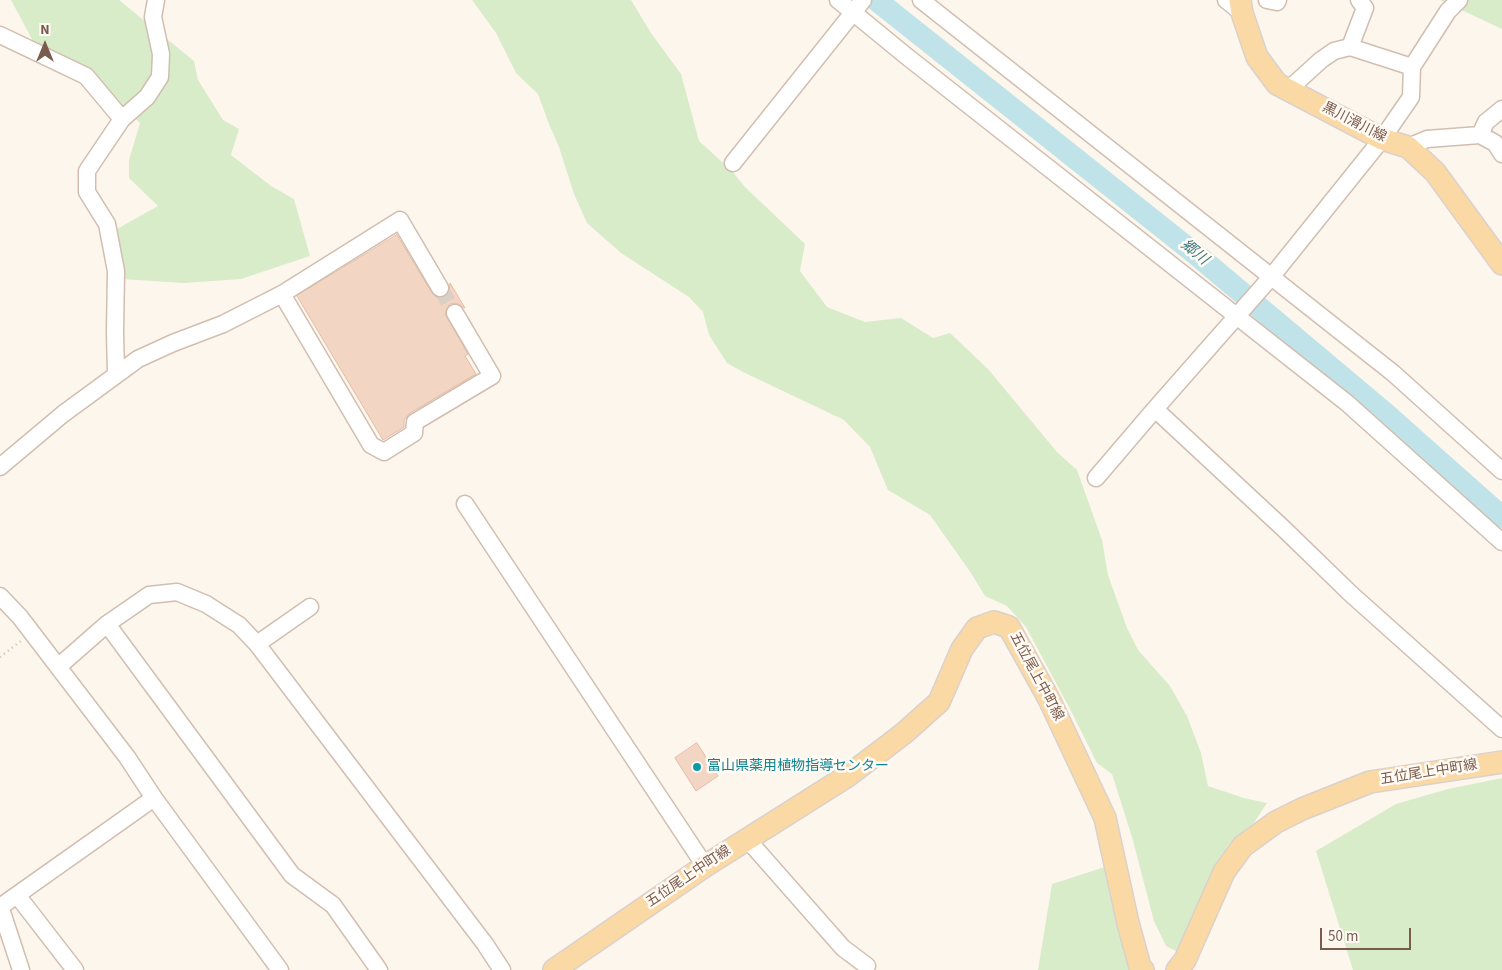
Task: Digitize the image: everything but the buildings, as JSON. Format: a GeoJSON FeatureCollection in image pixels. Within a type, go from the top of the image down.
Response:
{"type":"FeatureCollection","features":[{"type":"Feature","properties":{"kind":"main road","name":"黒川滑川線"},"geometry":{"type":"LineString","coordinates":[[1236,4],[1257,57],[1277,84],[1382,140],[1408,147],[1434,172],[1502,264]]}},
{"type":"Feature","properties":{"kind":"main road","name":"五位尾上中町線"},"geometry":{"type":"LineString","coordinates":[[554,970],[705,866],[848,775],[903,734],[939,702],[962,649],[977,628],[994,622],[1009,627],[1049,700],[1105,818],[1128,923],[1140,967],[1143,970]]}},
{"type":"Feature","properties":{"kind":"main road","name":"五位尾上中町線"},"geometry":{"type":"LineString","coordinates":[[1177,970],[1185,960],[1224,872],[1244,846],[1276,822],[1302,809],[1370,782],[1502,762]]}},
{"type":"Feature","properties":{"kind":"street"},"geometry":{"type":"LineString","coordinates":[[116,375],[114,332],[116,271],[107,224],[87,192],[87,171],[122,119],[147,97],[160,77],[161,54],[152,17],[156,0]]}},
{"type":"Feature","properties":{"kind":"street"},"geometry":{"type":"LineString","coordinates":[[838,0],[1347,403],[1502,542]]}},
{"type":"Feature","properties":{"kind":"street"},"geometry":{"type":"LineString","coordinates":[[733,163],[863,0]]}},
{"type":"Feature","properties":{"kind":"street"},"geometry":{"type":"LineString","coordinates":[[922,0],[1393,373],[1502,471]]}},
{"type":"Feature","properties":{"kind":"street"},"geometry":{"type":"LineString","coordinates":[[1267,0],[1277,2],[1278,0]]}},
{"type":"Feature","properties":{"kind":"street"},"geometry":{"type":"LineString","coordinates":[[1350,47],[1365,8],[1359,0]]}},
{"type":"Feature","properties":{"kind":"street"},"geometry":{"type":"LineString","coordinates":[[1096,478],[1155,408],[1272,276],[1382,140],[1411,96],[1412,67],[1448,11],[1459,0]]}},
{"type":"Feature","properties":{"kind":"street"},"geometry":{"type":"LineString","coordinates":[[0,35],[86,76],[122,119]]}},
{"type":"Feature","properties":{"kind":"street"},"geometry":{"type":"LineString","coordinates":[[1288,90],[1327,55],[1350,47],[1412,67]]}},
{"type":"Feature","properties":{"kind":"street"},"geometry":{"type":"LineString","coordinates":[[1480,135],[1486,122],[1502,109]]}},
{"type":"Feature","properties":{"kind":"street"},"geometry":{"type":"LineString","coordinates":[[1408,147],[1427,139],[1480,135],[1495,143],[1502,154]]}},
{"type":"Feature","properties":{"kind":"street"},"geometry":{"type":"LineString","coordinates":[[0,467],[63,414],[138,359],[223,324],[282,294],[400,220],[440,288]]}},
{"type":"Feature","properties":{"kind":"street"},"geometry":{"type":"LineString","coordinates":[[282,294],[371,445],[384,452],[414,433],[416,422],[492,376],[455,313]]}},
{"type":"Feature","properties":{"kind":"street"},"geometry":{"type":"LineString","coordinates":[[1155,408],[1350,594],[1502,729]]}},
{"type":"Feature","properties":{"kind":"street"},"geometry":{"type":"LineString","coordinates":[[465,504],[705,866]]}},
{"type":"Feature","properties":{"kind":"street"},"geometry":{"type":"LineString","coordinates":[[58,667],[107,624],[149,595],[177,592],[206,604],[239,625],[257,644],[485,944],[502,970]]}},
{"type":"Feature","properties":{"kind":"street"},"geometry":{"type":"LineString","coordinates":[[0,596],[20,617],[127,757],[154,798],[280,970]]}},
{"type":"Feature","properties":{"kind":"street"},"geometry":{"type":"LineString","coordinates":[[257,644],[310,606]]}},
{"type":"Feature","properties":{"kind":"street"},"geometry":{"type":"LineString","coordinates":[[107,624],[292,875],[333,905],[379,970]]}},
{"type":"Feature","properties":{"kind":"street"},"geometry":{"type":"LineString","coordinates":[[21,970],[0,907],[154,798]]}},
{"type":"Feature","properties":{"kind":"street"},"geometry":{"type":"LineString","coordinates":[[747,839],[844,948],[867,966]]}},
{"type":"Feature","properties":{"kind":"street"},"geometry":{"type":"LineString","coordinates":[[17,895],[75,970]]}},
{"type":"Feature","properties":{"kind":"path"},"geometry":{"type":"LineString","coordinates":[[0,657],[32,633]]}},
{"type":"Feature","properties":{"kind":"green space"},"geometry":{"type":"Polygon","coordinates":[[[11,0],[119,0],[194,61],[198,80],[223,120],[239,129],[231,155],[271,186],[294,199],[310,256],[241,279],[184,283],[122,279],[117,229],[158,206],[129,178],[129,160],[140,123],[90,74],[35,45],[11,0]]]}},
{"type":"Feature","properties":{"kind":"green space"},"geometry":{"type":"Polygon","coordinates":[[[472,0],[631,0],[651,33],[681,74],[699,141],[731,170],[745,187],[805,244],[800,271],[827,307],[865,322],[901,318],[933,338],[950,333],[988,369],[1057,452],[1077,470],[1102,540],[1108,575],[1127,628],[1138,650],[1170,686],[1187,716],[1201,753],[1208,786],[1244,798],[1267,803],[1225,866],[1182,954],[1166,946],[1154,921],[1132,837],[1112,774],[1097,763],[1026,627],[1007,606],[985,596],[930,515],[888,490],[870,447],[844,420],[727,363],[709,335],[703,312],[689,297],[621,253],[587,223],[574,194],[559,147],[538,94],[516,73],[496,33],[472,0]]]}},
{"type":"Feature","properties":{"kind":"green space"},"geometry":{"type":"Polygon","coordinates":[[[1440,0],[1502,0],[1502,29],[1440,0]]]}},
{"type":"Feature","properties":{"kind":"green space"},"geometry":{"type":"Polygon","coordinates":[[[1502,778],[1502,970],[1353,970],[1316,851],[1396,804],[1448,789],[1502,778]]]}},
{"type":"Feature","properties":{"kind":"green space"},"geometry":{"type":"Polygon","coordinates":[[[1105,867],[1136,970],[1038,970],[1052,884],[1105,867]]]}},
{"type":"Feature","properties":{"kind":"waterway","name":"郷川"},"geometry":{"type":"LineString","coordinates":[[876,0],[1198,256],[1386,414],[1502,517]]}},
{"type":"Feature","properties":{"kind":"tunnel"},"geometry":{"type":"LineString","coordinates":[[440,288],[455,313]]}},
{"type":"Feature","properties":{"kind":"place","name":"富山県薬用植物指導センター"},"geometry":{"type":"Point","coordinates":[697,767]}}]}
